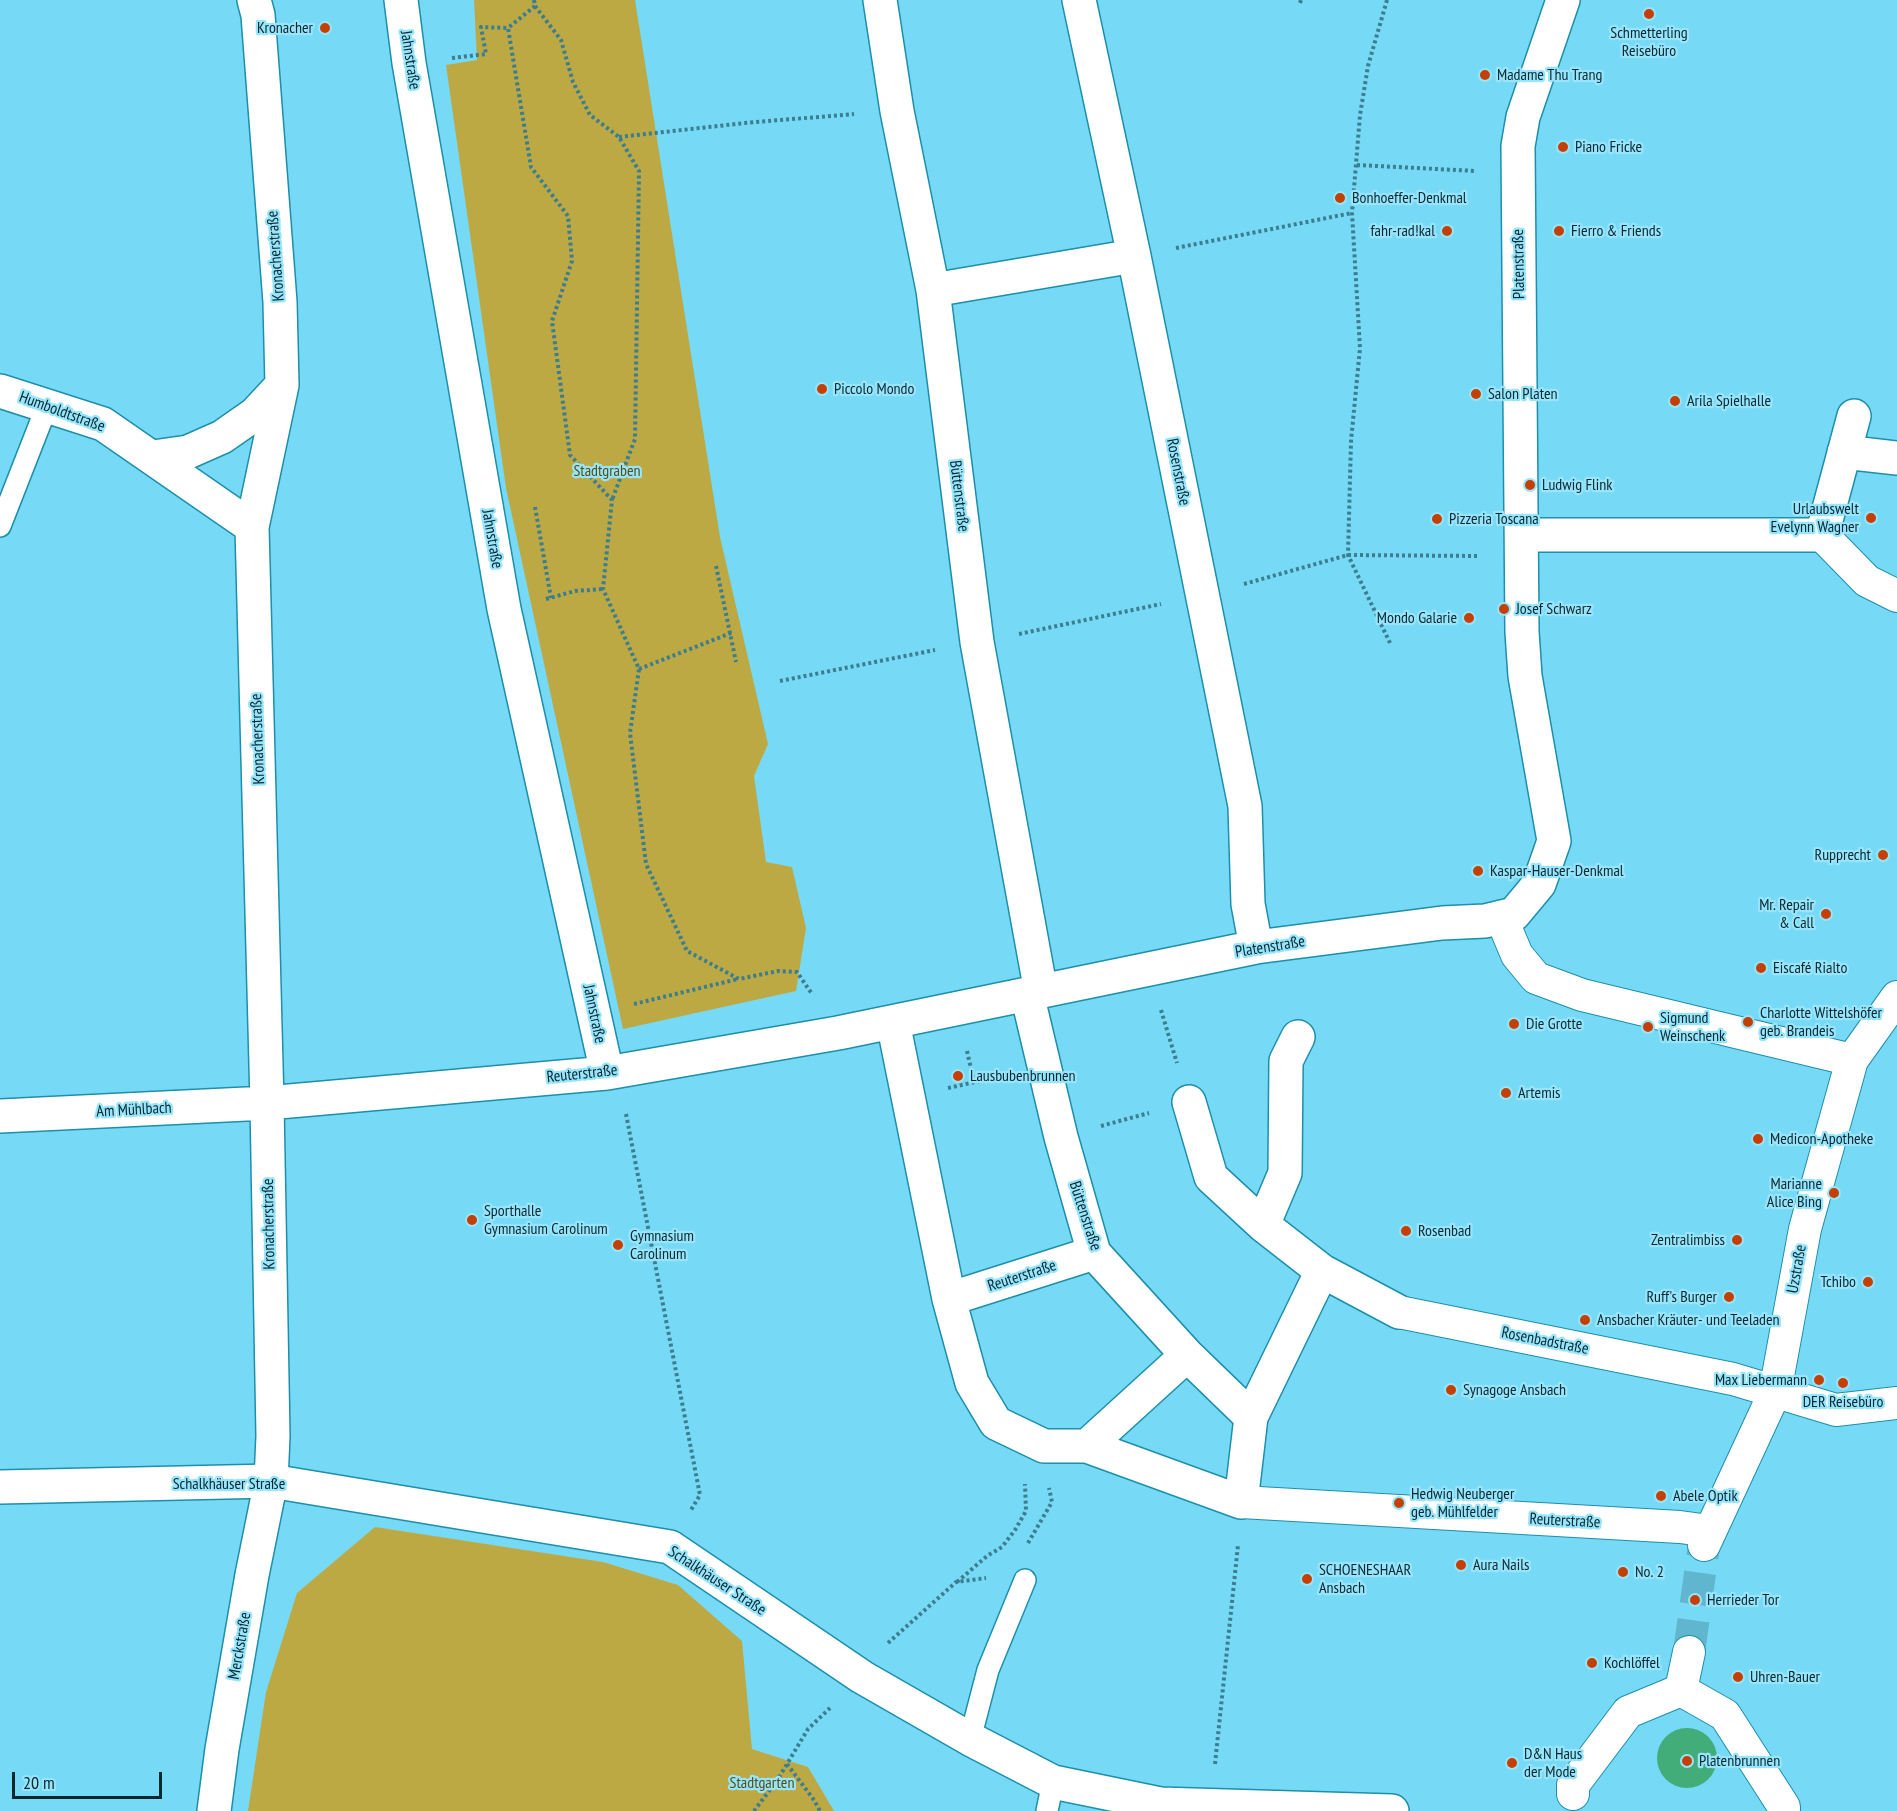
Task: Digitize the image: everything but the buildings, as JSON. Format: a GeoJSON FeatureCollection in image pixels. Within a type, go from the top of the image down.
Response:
{"type":"FeatureCollection","features":[{"type":"Feature","properties":{"kind":"street","name":"Kronacherstraße"},"geometry":{"type":"LineString","coordinates":[[254,0],[258,15],[280,302],[282,385],[252,527],[273,1381],[271,1481]]}},
{"type":"Feature","properties":{"kind":"street","name":"Jahnstraße"},"geometry":{"type":"LineString","coordinates":[[401,0],[411,75],[504,609],[606,1073]]}},
{"type":"Feature","properties":{"kind":"street","name":"Büttenstraße"},"geometry":{"type":"LineString","coordinates":[[880,0],[897,111],[933,290],[977,642],[1045,1068],[1061,1137],[1094,1253],[1187,1354],[1251,1417]]}},
{"type":"Feature","properties":{"kind":"street","name":"Rosenstraße"},"geometry":{"type":"LineString","coordinates":[[1079,0],[1134,256],[1245,806],[1248,904],[1256,947]]}},
{"type":"Feature","properties":{"kind":"street","name":"Platenstraße"},"geometry":{"type":"LineString","coordinates":[[1034,993],[1256,947],[1442,923],[1485,921],[1514,914],[1539,884],[1554,841],[1525,676],[1522,632],[1518,146],[1523,117],[1563,0]]}},
{"type":"Feature","properties":{"kind":"street"},"geometry":{"type":"LineString","coordinates":[[933,290],[1134,256]]}},
{"type":"Feature","properties":{"kind":"street"},"geometry":{"type":"LineString","coordinates":[[153,457],[188,452],[222,437],[255,414],[282,385]]}},
{"type":"Feature","properties":{"kind":"street","name":"Humboldtstraße"},"geometry":{"type":"LineString","coordinates":[[0,391],[103,424],[252,527]]}},
{"type":"Feature","properties":{"kind":"street"},"geometry":{"type":"LineString","coordinates":[[1822,535],[1854,416]]}},
{"type":"Feature","properties":{"kind":"street"},"geometry":{"type":"LineString","coordinates":[[1844,452],[1897,458]]}},
{"type":"Feature","properties":{"kind":"street"},"geometry":{"type":"LineString","coordinates":[[1522,545],[1822,535],[1867,581],[1897,596]]}},
{"type":"Feature","properties":{"kind":"street"},"geometry":{"type":"LineString","coordinates":[[1501,917],[1517,955],[1536,978],[1582,995],[1852,1060]]}},
{"type":"Feature","properties":{"kind":"street","name":"Reuterstraße"},"geometry":{"type":"LineString","coordinates":[[267,1103],[606,1073],[893,1022],[1034,993]]}},
{"type":"Feature","properties":{"kind":"street","name":"Uzstraße"},"geometry":{"type":"LineString","coordinates":[[1707,1538],[1775,1392],[1805,1229],[1852,1060],[1897,997]]}},
{"type":"Feature","properties":{"kind":"street","name":"Reuterstraße"},"geometry":{"type":"LineString","coordinates":[[893,1022],[949,1299],[972,1383],[996,1423],[1044,1446],[1087,1446],[1241,1502],[1680,1527],[1707,1538]]}},
{"type":"Feature","properties":{"kind":"street"},"geometry":{"type":"LineString","coordinates":[[1263,1226],[1285,1173],[1286,1061],[1298,1037]]}},
{"type":"Feature","properties":{"kind":"street","name":"Rosenbadstraße"},"geometry":{"type":"LineString","coordinates":[[1189,1102],[1211,1178],[1263,1226],[1322,1271],[1399,1312],[1732,1379],[1836,1410],[1897,1403]]}},
{"type":"Feature","properties":{"kind":"street","name":"Am Mühlbach"},"geometry":{"type":"LineString","coordinates":[[0,1116],[267,1103]]}},
{"type":"Feature","properties":{"kind":"street","name":"Reuterstraße"},"geometry":{"type":"LineString","coordinates":[[949,1299],[1094,1253]]}},
{"type":"Feature","properties":{"kind":"street"},"geometry":{"type":"LineString","coordinates":[[1241,1502],[1251,1417],[1322,1271]]}},
{"type":"Feature","properties":{"kind":"street"},"geometry":{"type":"LineString","coordinates":[[1087,1446],[1187,1354]]}},
{"type":"Feature","properties":{"kind":"street","name":"Schalkhäuser Straße"},"geometry":{"type":"LineString","coordinates":[[0,1487],[271,1481],[670,1547],[862,1677],[970,1739],[1050,1796],[1160,1804],[1392,1811]]}},
{"type":"Feature","properties":{"kind":"street","name":"Merckstraße"},"geometry":{"type":"LineString","coordinates":[[214,1811],[222,1749],[252,1575],[271,1481]]}},
{"type":"Feature","properties":{"kind":"street"},"geometry":{"type":"LineString","coordinates":[[1681,1690],[1689,1652]]}},
{"type":"Feature","properties":{"kind":"street"},"geometry":{"type":"LineString","coordinates":[[1573,1794],[1573,1785],[1628,1712],[1681,1690]]}},
{"type":"Feature","properties":{"kind":"street"},"geometry":{"type":"LineString","coordinates":[[1681,1690],[1725,1715],[1784,1807],[1784,1811]]}},
{"type":"Feature","properties":{"kind":"lane"},"geometry":{"type":"LineString","coordinates":[[0,526],[47,406]]}},
{"type":"Feature","properties":{"kind":"lane"},"geometry":{"type":"LineString","coordinates":[[970,1739],[988,1670],[1025,1580]]}},
{"type":"Feature","properties":{"kind":"path"},"geometry":{"type":"LineString","coordinates":[[534,0],[535,6],[561,40],[573,82],[590,115],[619,137],[639,171],[635,439],[612,500],[603,589],[639,669],[630,733],[646,864],[687,951],[739,979]]}},
{"type":"Feature","properties":{"kind":"path"},"geometry":{"type":"LineString","coordinates":[[1387,0],[1368,66],[1360,114],[1352,213],[1360,348],[1351,441],[1348,555],[1390,643]]}},
{"type":"Feature","properties":{"kind":"path"},"geometry":{"type":"LineString","coordinates":[[486,54],[481,27],[508,28],[535,6]]}},
{"type":"Feature","properties":{"kind":"path"},"geometry":{"type":"LineString","coordinates":[[508,28],[531,167],[568,216],[572,261],[552,321],[570,455],[612,500]]}},
{"type":"Feature","properties":{"kind":"path"},"geometry":{"type":"LineString","coordinates":[[619,137],[745,123],[897,111]]}},
{"type":"Feature","properties":{"kind":"path"},"geometry":{"type":"LineString","coordinates":[[1357,165],[1518,174]]}},
{"type":"Feature","properties":{"kind":"path"},"geometry":{"type":"LineString","coordinates":[[1134,256],[1352,213]]}},
{"type":"Feature","properties":{"kind":"path"},"geometry":{"type":"LineString","coordinates":[[535,507],[551,598]]}},
{"type":"Feature","properties":{"kind":"path"},"geometry":{"type":"LineString","coordinates":[[1014,635],[1203,595],[1348,555],[1522,545]]}},
{"type":"Feature","properties":{"kind":"path"},"geometry":{"type":"LineString","coordinates":[[716,566],[736,662]]}},
{"type":"Feature","properties":{"kind":"path"},"geometry":{"type":"LineString","coordinates":[[575,591],[603,589]]}},
{"type":"Feature","properties":{"kind":"path"},"geometry":{"type":"LineString","coordinates":[[639,669],[731,633]]}},
{"type":"Feature","properties":{"kind":"path"},"geometry":{"type":"LineString","coordinates":[[780,681],[977,642]]}},
{"type":"Feature","properties":{"kind":"path"},"geometry":{"type":"LineString","coordinates":[[626,1006],[778,971],[797,972]]}},
{"type":"Feature","properties":{"kind":"path"},"geometry":{"type":"LineString","coordinates":[[1061,1137],[1189,1102],[1160,1005]]}},
{"type":"Feature","properties":{"kind":"path"},"geometry":{"type":"LineString","coordinates":[[966,1044],[974,1082]]}},
{"type":"Feature","properties":{"kind":"path"},"geometry":{"type":"LineString","coordinates":[[945,1089],[1045,1068]]}},
{"type":"Feature","properties":{"kind":"path"},"geometry":{"type":"LineString","coordinates":[[625,1105],[700,1495]]}},
{"type":"Feature","properties":{"kind":"path"},"geometry":{"type":"LineString","coordinates":[[754,1811],[808,1729],[862,1677],[871,1658],[956,1582],[987,1556],[1002,1547],[1026,1510],[1024,1468],[1044,1446]]}},
{"type":"Feature","properties":{"kind":"path"},"geometry":{"type":"LineString","coordinates":[[1209,1806],[1241,1502]]}},
{"type":"Feature","properties":{"kind":"path"},"geometry":{"type":"LineString","coordinates":[[956,1582],[990,1578]]}},
{"type":"Feature","properties":{"kind":"path"},"geometry":{"type":"LineString","coordinates":[[787,1764],[820,1811]]}},
{"type":"Feature","properties":{"kind":"green space","name":"Stadtgraben"},"geometry":{"type":"Polygon","coordinates":[[[474,0],[635,0],[720,537],[768,744],[754,776],[766,862],[792,867],[806,928],[796,991],[623,1029],[506,488],[446,65],[477,60],[474,0]]]}},
{"type":"Feature","properties":{"kind":"green space","name":"Stadtgarten"},"geometry":{"type":"Polygon","coordinates":[[[375,1527],[603,1562],[678,1585],[742,1641],[752,1749],[808,1767],[834,1811],[248,1811],[266,1692],[297,1593],[375,1527]]]}},
{"type":"Feature","properties":{"kind":"shaded area","name":"Platenbrunnen"},"geometry":{"type":"Polygon","coordinates":[[[1687,1728],[1704,1733],[1712,1741],[1717,1758],[1712,1775],[1704,1783],[1687,1788],[1670,1783],[1662,1775],[1657,1758],[1662,1741],[1670,1733],[1687,1728]]]}},
{"type":"Feature","properties":{"kind":"tunnel"},"geometry":{"type":"LineString","coordinates":[[1689,1652],[1704,1545]]}},
{"type":"Feature","properties":{"kind":"place","name":"Schmetterling Reisebüro"},"geometry":{"type":"Point","coordinates":[1649,14]}},
{"type":"Feature","properties":{"kind":"place","name":"Kronacher"},"geometry":{"type":"Point","coordinates":[325,28]}},
{"type":"Feature","properties":{"kind":"place","name":"Madame Thu Trang"},"geometry":{"type":"Point","coordinates":[1485,75]}},
{"type":"Feature","properties":{"kind":"place","name":"Piano Fricke"},"geometry":{"type":"Point","coordinates":[1563,147]}},
{"type":"Feature","properties":{"kind":"place","name":"Bonhoeffer-Denkmal"},"geometry":{"type":"Point","coordinates":[1340,198]}},
{"type":"Feature","properties":{"kind":"place","name":"fahr-rad!kal"},"geometry":{"type":"Point","coordinates":[1447,231]}},
{"type":"Feature","properties":{"kind":"place","name":"Fierro & Friends"},"geometry":{"type":"Point","coordinates":[1559,231]}},
{"type":"Feature","properties":{"kind":"place","name":"Piccolo Mondo"},"geometry":{"type":"Point","coordinates":[822,389]}},
{"type":"Feature","properties":{"kind":"place","name":"Salon Platen"},"geometry":{"type":"Point","coordinates":[1476,394]}},
{"type":"Feature","properties":{"kind":"place","name":"Arila Spielhalle"},"geometry":{"type":"Point","coordinates":[1675,401]}},
{"type":"Feature","properties":{"kind":"place","name":"Ludwig Flink"},"geometry":{"type":"Point","coordinates":[1530,485]}},
{"type":"Feature","properties":{"kind":"place","name":"Urlaubswelt Evelynn Wagner"},"geometry":{"type":"Point","coordinates":[1871,518]}},
{"type":"Feature","properties":{"kind":"place","name":"Pizzeria Toscana"},"geometry":{"type":"Point","coordinates":[1437,519]}},
{"type":"Feature","properties":{"kind":"place","name":"Josef Schwarz"},"geometry":{"type":"Point","coordinates":[1504,609]}},
{"type":"Feature","properties":{"kind":"place","name":"Mondo Galarie"},"geometry":{"type":"Point","coordinates":[1469,618]}},
{"type":"Feature","properties":{"kind":"place","name":"Rupprecht"},"geometry":{"type":"Point","coordinates":[1883,855]}},
{"type":"Feature","properties":{"kind":"place","name":"Kaspar-Hauser-Denkmal"},"geometry":{"type":"Point","coordinates":[1478,871]}},
{"type":"Feature","properties":{"kind":"place","name":"Mr. Repair & Call"},"geometry":{"type":"Point","coordinates":[1826,914]}},
{"type":"Feature","properties":{"kind":"place","name":"Eiscafé Rialto"},"geometry":{"type":"Point","coordinates":[1761,968]}},
{"type":"Feature","properties":{"kind":"place","name":"Charlotte Wittelshöfer geb. Brandeis"},"geometry":{"type":"Point","coordinates":[1748,1022]}},
{"type":"Feature","properties":{"kind":"place","name":"Die Grotte"},"geometry":{"type":"Point","coordinates":[1514,1024]}},
{"type":"Feature","properties":{"kind":"place","name":"Sigmund Weinschenk"},"geometry":{"type":"Point","coordinates":[1648,1027]}},
{"type":"Feature","properties":{"kind":"place","name":"Lausbubenbrunnen"},"geometry":{"type":"Point","coordinates":[958,1076]}},
{"type":"Feature","properties":{"kind":"place","name":"Artemis"},"geometry":{"type":"Point","coordinates":[1506,1093]}},
{"type":"Feature","properties":{"kind":"place","name":"Medicon-Apotheke"},"geometry":{"type":"Point","coordinates":[1758,1139]}},
{"type":"Feature","properties":{"kind":"place","name":"Marianne Alice Bing"},"geometry":{"type":"Point","coordinates":[1834,1193]}},
{"type":"Feature","properties":{"kind":"place","name":"Sporthalle Gymnasium Carolinum"},"geometry":{"type":"Point","coordinates":[472,1220]}},
{"type":"Feature","properties":{"kind":"place","name":"Rosenbad"},"geometry":{"type":"Point","coordinates":[1406,1231]}},
{"type":"Feature","properties":{"kind":"place","name":"Zentralimbiss"},"geometry":{"type":"Point","coordinates":[1737,1240]}},
{"type":"Feature","properties":{"kind":"place","name":"Gymnasium Carolinum"},"geometry":{"type":"Point","coordinates":[618,1245]}},
{"type":"Feature","properties":{"kind":"place","name":"Tchibo"},"geometry":{"type":"Point","coordinates":[1868,1282]}},
{"type":"Feature","properties":{"kind":"place","name":"Ruff's Burger"},"geometry":{"type":"Point","coordinates":[1729,1297]}},
{"type":"Feature","properties":{"kind":"place","name":"Ansbacher Kräuter- und Teeladen"},"geometry":{"type":"Point","coordinates":[1585,1320]}},
{"type":"Feature","properties":{"kind":"place","name":"Max Liebermann"},"geometry":{"type":"Point","coordinates":[1819,1380]}},
{"type":"Feature","properties":{"kind":"place","name":"DER Reisebüro"},"geometry":{"type":"Point","coordinates":[1843,1383]}},
{"type":"Feature","properties":{"kind":"place","name":"Synagoge Ansbach"},"geometry":{"type":"Point","coordinates":[1451,1390]}},
{"type":"Feature","properties":{"kind":"place","name":"Abele Optik"},"geometry":{"type":"Point","coordinates":[1661,1496]}},
{"type":"Feature","properties":{"kind":"place","name":"Hedwig Neuberger geb. Mühlfelder"},"geometry":{"type":"Point","coordinates":[1399,1503]}},
{"type":"Feature","properties":{"kind":"place","name":"Aura Nails"},"geometry":{"type":"Point","coordinates":[1461,1565]}},
{"type":"Feature","properties":{"kind":"place","name":"No. 2"},"geometry":{"type":"Point","coordinates":[1623,1572]}},
{"type":"Feature","properties":{"kind":"place","name":"SCHOENESHAAR Ansbach"},"geometry":{"type":"Point","coordinates":[1307,1579]}},
{"type":"Feature","properties":{"kind":"place","name":"Herrieder Tor"},"geometry":{"type":"Point","coordinates":[1695,1600]}},
{"type":"Feature","properties":{"kind":"place","name":"Kochlöffel"},"geometry":{"type":"Point","coordinates":[1592,1663]}},
{"type":"Feature","properties":{"kind":"place","name":"Uhren-Bauer"},"geometry":{"type":"Point","coordinates":[1738,1677]}},
{"type":"Feature","properties":{"kind":"place","name":"Platenbrunnen"},"geometry":{"type":"Point","coordinates":[1687,1761]}},
{"type":"Feature","properties":{"kind":"place","name":"D&N Haus der Mode"},"geometry":{"type":"Point","coordinates":[1512,1763]}}]}
